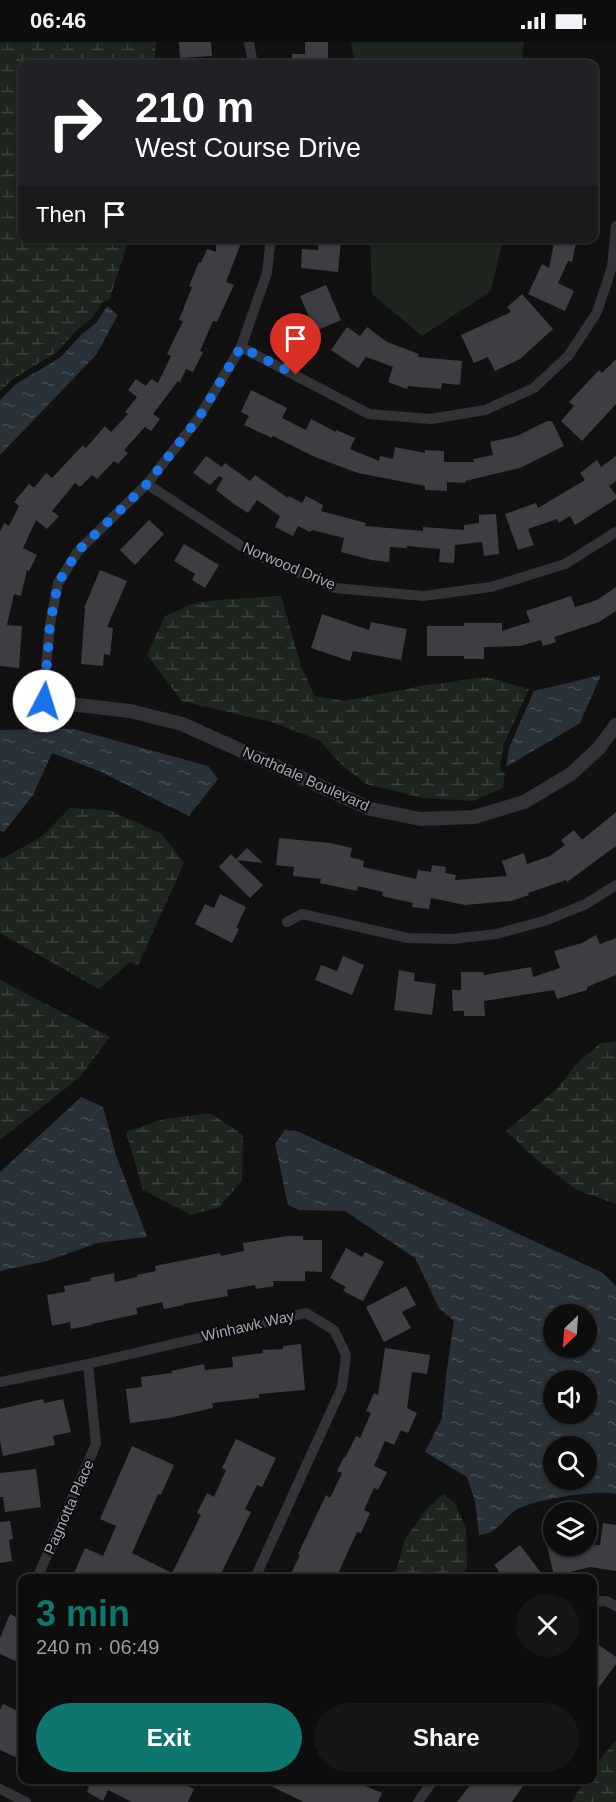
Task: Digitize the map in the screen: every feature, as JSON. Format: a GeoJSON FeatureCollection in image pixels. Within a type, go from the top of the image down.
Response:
{"type":"FeatureCollection","features":[{"type":"Feature","properties":{"kind":"street"},"geometry":{"type":"LineString","coordinates":[[249,42],[252,60]]}},
{"type":"Feature","properties":{"kind":"street"},"geometry":{"type":"LineString","coordinates":[[241,347],[369,414],[431,418],[484,410],[534,388],[569,355],[597,312],[612,267],[616,225]]}},
{"type":"Feature","properties":{"kind":"street"},"geometry":{"type":"LineString","coordinates":[[44,701],[50,624],[58,583],[78,551],[147,484],[198,419],[241,347],[267,273],[270,243]]}},
{"type":"Feature","properties":{"kind":"street","name":"Norwood Drive"},"geometry":{"type":"LineString","coordinates":[[147,484],[252,554],[335,588],[423,596],[491,587],[565,564],[616,532]]}},
{"type":"Feature","properties":{"kind":"street","name":"Northdale Boulevard"},"geometry":{"type":"LineString","coordinates":[[44,701],[130,711],[182,724],[371,809],[420,819],[474,817],[524,802],[571,774],[599,748],[616,725]]}},
{"type":"Feature","properties":{"kind":"street"},"geometry":{"type":"LineString","coordinates":[[287,922],[302,914],[408,938],[452,939],[496,934],[544,921],[586,904],[616,885]]}},
{"type":"Feature","properties":{"kind":"street","name":"Winhawk Way"},"geometry":{"type":"LineString","coordinates":[[0,1382],[306,1313],[334,1330],[346,1355],[342,1387],[257,1574]]}},
{"type":"Feature","properties":{"kind":"street","name":"Pagnotta Place"},"geometry":{"type":"LineString","coordinates":[[39,1574],[96,1444],[88,1364]]}},
{"type":"Feature","properties":{"kind":"street"},"geometry":{"type":"LineString","coordinates":[[597,1602],[606,1601],[616,1606]]}},
{"type":"Feature","properties":{"kind":"street"},"geometry":{"type":"LineString","coordinates":[[418,1802],[431,1784]]}},
{"type":"Feature","properties":{"kind":"street"},"geometry":{"type":"LineString","coordinates":[[0,1790],[26,1802]]}},
{"type":"Feature","properties":{"kind":"green space"},"geometry":{"type":"Polygon","coordinates":[[[0,42],[156,42],[154,60],[18,60],[18,243],[128,243],[109,300],[102,302],[93,317],[76,331],[57,352],[13,379],[0,391],[0,42]]]}},
{"type":"Feature","properties":{"kind":"green space"},"geometry":{"type":"Polygon","coordinates":[[[351,42],[524,42],[522,60],[354,60],[351,42]]]}},
{"type":"Feature","properties":{"kind":"green space"},"geometry":{"type":"Polygon","coordinates":[[[370,243],[502,243],[491,291],[422,336],[372,294],[370,243]]]}},
{"type":"Feature","properties":{"kind":"green space"},"geometry":{"type":"Polygon","coordinates":[[[281,596],[301,666],[315,696],[344,701],[427,685],[486,677],[529,689],[503,746],[500,769],[505,774],[503,788],[473,801],[423,798],[366,784],[343,766],[319,740],[271,722],[182,701],[147,655],[165,616],[195,603],[281,596]]]}},
{"type":"Feature","properties":{"kind":"green space"},"geometry":{"type":"Polygon","coordinates":[[[70,808],[109,810],[162,834],[184,863],[138,965],[130,962],[99,989],[0,933],[0,858],[4,858],[41,837],[70,808]]]}},
{"type":"Feature","properties":{"kind":"green space"},"geometry":{"type":"Polygon","coordinates":[[[0,980],[110,1037],[80,1077],[0,1140],[0,980]]]}},
{"type":"Feature","properties":{"kind":"green space"},"geometry":{"type":"Polygon","coordinates":[[[616,1041],[616,1204],[575,1189],[537,1160],[506,1131],[557,1089],[577,1063],[601,1043],[616,1041]]]}},
{"type":"Feature","properties":{"kind":"green space"},"geometry":{"type":"Polygon","coordinates":[[[210,1113],[243,1135],[242,1181],[218,1208],[191,1215],[143,1190],[126,1132],[164,1119],[210,1113]]]}},
{"type":"Feature","properties":{"kind":"green space"},"geometry":{"type":"Polygon","coordinates":[[[443,1494],[456,1504],[466,1529],[467,1566],[463,1574],[395,1574],[405,1539],[426,1510],[443,1494]]]}},
{"type":"Feature","properties":{"kind":"green space"},"geometry":{"type":"Polygon","coordinates":[[[616,1740],[616,1802],[572,1802],[582,1784],[597,1784],[597,1763],[616,1740]]]}},
{"type":"Feature","properties":{"kind":"water"},"geometry":{"type":"Polygon","coordinates":[[[107,306],[118,315],[96,355],[0,455],[0,400],[16,384],[61,357],[80,336],[97,322],[107,306]]]}},
{"type":"Feature","properties":{"kind":"water"},"geometry":{"type":"Polygon","coordinates":[[[601,675],[580,723],[506,767],[509,748],[534,691],[601,675]]]}},
{"type":"Feature","properties":{"kind":"water"},"geometry":{"type":"Polygon","coordinates":[[[74,729],[208,766],[218,779],[189,816],[99,771],[52,753],[33,795],[4,832],[0,831],[0,730],[74,729]]]}},
{"type":"Feature","properties":{"kind":"water"},"geometry":{"type":"Polygon","coordinates":[[[81,1097],[103,1107],[116,1155],[147,1237],[97,1243],[47,1261],[0,1271],[0,1172],[81,1097]]]}},
{"type":"Feature","properties":{"kind":"water"},"geometry":{"type":"Polygon","coordinates":[[[285,1130],[297,1131],[603,1273],[616,1286],[616,1494],[580,1494],[524,1506],[516,1510],[491,1532],[479,1535],[475,1501],[467,1477],[425,1452],[442,1418],[454,1321],[439,1308],[415,1258],[345,1211],[299,1210],[288,1205],[275,1144],[285,1130]]]}},
{"type":"Feature","properties":{"kind":"building"},"geometry":{"type":"Polygon","coordinates":[[[179,42],[211,42],[212,56],[180,58],[179,42]]]}},
{"type":"Feature","properties":{"kind":"building"},"geometry":{"type":"Polygon","coordinates":[[[305,42],[328,42],[328,60],[292,60],[292,54],[305,54],[305,42]]]}},
{"type":"Feature","properties":{"kind":"building"},"geometry":{"type":"Polygon","coordinates":[[[216,243],[241,243],[226,282],[234,285],[217,322],[213,321],[200,351],[203,352],[193,372],[186,369],[180,382],[178,381],[153,414],[160,419],[151,431],[145,427],[124,450],[128,453],[118,464],[114,461],[97,479],[92,475],[80,487],[75,483],[52,511],[59,516],[47,529],[36,520],[23,548],[37,555],[29,571],[27,570],[21,596],[14,594],[7,625],[22,626],[19,668],[0,666],[0,532],[4,523],[9,526],[19,506],[14,502],[29,484],[34,488],[46,473],[52,478],[83,445],[86,448],[105,426],[111,432],[128,414],[125,412],[137,397],[128,390],[136,379],[146,386],[151,379],[158,383],[171,356],[167,354],[183,321],[179,320],[199,262],[201,263],[207,249],[216,252],[216,243]]]}},
{"type":"Feature","properties":{"kind":"building"},"geometry":{"type":"Polygon","coordinates":[[[319,243],[341,243],[338,272],[301,268],[302,249],[318,250],[319,243]]]}},
{"type":"Feature","properties":{"kind":"building"},"geometry":{"type":"Polygon","coordinates":[[[554,243],[576,243],[572,262],[568,261],[558,283],[574,291],[565,311],[528,294],[542,264],[549,268],[554,243]]]}},
{"type":"Feature","properties":{"kind":"building"},"geometry":{"type":"Polygon","coordinates":[[[326,285],[341,320],[306,335],[300,320],[309,317],[300,296],[326,285]]]}},
{"type":"Feature","properties":{"kind":"building"},"geometry":{"type":"Polygon","coordinates":[[[522,294],[553,329],[520,359],[495,371],[488,357],[474,363],[461,335],[511,312],[507,307],[522,294]]]}},
{"type":"Feature","properties":{"kind":"building"},"geometry":{"type":"Polygon","coordinates":[[[347,327],[360,336],[367,327],[387,342],[419,354],[418,357],[462,361],[460,385],[442,383],[441,389],[408,386],[407,389],[388,382],[393,367],[366,357],[358,368],[331,350],[347,327]]]}},
{"type":"Feature","properties":{"kind":"building"},"geometry":{"type":"Polygon","coordinates":[[[616,359],[616,404],[582,441],[561,421],[574,406],[569,402],[599,370],[602,373],[616,359]]]}},
{"type":"Feature","properties":{"kind":"building"},"geometry":{"type":"Polygon","coordinates":[[[251,390],[287,408],[282,418],[306,430],[311,419],[336,432],[336,430],[355,438],[350,449],[379,461],[380,456],[393,459],[395,447],[425,453],[425,450],[444,451],[444,462],[474,462],[473,459],[493,455],[490,442],[517,436],[547,421],[552,421],[564,446],[520,468],[465,481],[465,483],[447,482],[447,491],[425,490],[425,486],[358,473],[315,457],[273,436],[272,438],[244,425],[249,416],[241,412],[251,390]]]}},
{"type":"Feature","properties":{"kind":"building"},"geometry":{"type":"Polygon","coordinates":[[[206,456],[222,467],[225,463],[250,481],[255,475],[288,498],[289,496],[302,503],[306,496],[323,505],[321,511],[366,523],[365,526],[423,531],[423,527],[464,530],[464,525],[479,523],[479,515],[496,514],[499,554],[484,556],[482,542],[455,545],[454,563],[439,562],[440,549],[390,547],[389,562],[341,552],[344,538],[312,530],[310,532],[298,526],[293,536],[275,527],[280,516],[257,500],[248,513],[216,490],[223,478],[219,476],[210,485],[193,473],[206,456]]]}},
{"type":"Feature","properties":{"kind":"building"},"geometry":{"type":"Polygon","coordinates":[[[616,456],[616,481],[609,486],[616,495],[616,499],[575,525],[570,516],[559,523],[557,519],[528,529],[534,545],[518,550],[505,514],[536,503],[538,508],[585,480],[580,473],[597,460],[601,467],[616,456]]]}},
{"type":"Feature","properties":{"kind":"building"},"geometry":{"type":"Polygon","coordinates":[[[149,520],[164,534],[135,565],[120,550],[149,520]]]}},
{"type":"Feature","properties":{"kind":"building"},"geometry":{"type":"Polygon","coordinates":[[[184,544],[219,565],[205,588],[192,580],[195,574],[174,561],[184,544]]]}},
{"type":"Feature","properties":{"kind":"building"},"geometry":{"type":"Polygon","coordinates":[[[100,570],[127,581],[107,627],[113,628],[110,655],[104,654],[103,666],[81,664],[84,608],[100,570]]]}},
{"type":"Feature","properties":{"kind":"building"},"geometry":{"type":"Polygon","coordinates":[[[616,587],[616,611],[599,622],[554,637],[556,642],[543,646],[541,640],[520,646],[484,647],[484,659],[464,659],[464,656],[427,656],[427,626],[502,623],[502,631],[530,622],[526,611],[571,596],[575,607],[597,600],[616,587]]]}},
{"type":"Feature","properties":{"kind":"building"},"geometry":{"type":"Polygon","coordinates":[[[322,614],[369,630],[371,622],[407,629],[401,660],[353,651],[350,661],[311,648],[322,614]]]}},
{"type":"Feature","properties":{"kind":"building"},"geometry":{"type":"Polygon","coordinates":[[[616,812],[616,846],[567,882],[566,880],[511,901],[465,905],[431,898],[429,909],[412,907],[413,903],[382,896],[383,892],[358,886],[357,891],[320,883],[321,879],[293,876],[294,867],[276,865],[279,838],[330,843],[352,848],[350,857],[364,861],[363,867],[416,879],[418,870],[431,872],[432,865],[446,867],[445,873],[456,875],[455,880],[507,876],[502,861],[524,853],[527,864],[550,856],[565,845],[561,840],[574,830],[582,840],[616,812]]]}},
{"type":"Feature","properties":{"kind":"building"},"geometry":{"type":"Polygon","coordinates":[[[247,848],[263,863],[237,860],[263,885],[250,898],[219,867],[231,854],[236,859],[247,848]]]}},
{"type":"Feature","properties":{"kind":"building"},"geometry":{"type":"Polygon","coordinates":[[[220,894],[246,907],[232,943],[195,924],[205,904],[214,908],[220,894]]]}},
{"type":"Feature","properties":{"kind":"building"},"geometry":{"type":"Polygon","coordinates":[[[596,935],[600,944],[616,938],[616,975],[587,987],[587,990],[557,999],[554,990],[484,1001],[485,1016],[464,1016],[464,1011],[453,1011],[452,990],[461,990],[461,972],[483,972],[484,975],[531,967],[533,977],[560,968],[554,951],[582,943],[596,935]]]}},
{"type":"Feature","properties":{"kind":"building"},"geometry":{"type":"Polygon","coordinates":[[[343,956],[364,965],[352,995],[315,980],[321,965],[337,971],[343,956]]]}},
{"type":"Feature","properties":{"kind":"building"},"geometry":{"type":"Polygon","coordinates":[[[399,970],[415,973],[414,981],[436,984],[432,1015],[394,1010],[399,970]]]}},
{"type":"Feature","properties":{"kind":"building"},"geometry":{"type":"Polygon","coordinates":[[[303,1236],[303,1240],[322,1240],[322,1272],[305,1271],[305,1281],[273,1281],[274,1286],[256,1289],[255,1285],[227,1290],[228,1296],[164,1309],[162,1302],[136,1308],[138,1314],[92,1325],[71,1329],[70,1322],[52,1326],[47,1295],[65,1292],[64,1286],[91,1281],[90,1278],[114,1273],[115,1282],[156,1271],[155,1266],[220,1253],[221,1256],[244,1251],[243,1243],[303,1236]]]}},
{"type":"Feature","properties":{"kind":"building"},"geometry":{"type":"Polygon","coordinates":[[[346,1248],[362,1257],[365,1252],[384,1262],[363,1301],[343,1291],[346,1287],[330,1278],[346,1248]]]}},
{"type":"Feature","properties":{"kind":"building"},"geometry":{"type":"Polygon","coordinates":[[[406,1286],[416,1305],[402,1312],[411,1328],[384,1342],[366,1307],[406,1286]]]}},
{"type":"Feature","properties":{"kind":"building"},"geometry":{"type":"Polygon","coordinates":[[[301,1344],[305,1390],[259,1394],[259,1398],[212,1403],[213,1408],[169,1418],[130,1423],[126,1389],[142,1387],[141,1377],[172,1373],[171,1371],[204,1364],[205,1370],[233,1367],[232,1357],[263,1353],[262,1350],[283,1349],[283,1346],[301,1344]]]}},
{"type":"Feature","properties":{"kind":"building"},"geometry":{"type":"Polygon","coordinates":[[[385,1348],[430,1355],[427,1374],[412,1372],[407,1408],[417,1413],[408,1433],[401,1430],[394,1445],[385,1441],[374,1466],[387,1472],[378,1490],[374,1488],[364,1510],[370,1513],[361,1533],[357,1532],[338,1574],[291,1574],[326,1495],[330,1498],[342,1473],[337,1471],[344,1457],[356,1436],[360,1438],[371,1413],[366,1411],[374,1393],[378,1395],[385,1348]]]}},
{"type":"Feature","properties":{"kind":"building"},"geometry":{"type":"Polygon","coordinates":[[[43,1399],[44,1403],[63,1399],[71,1432],[53,1436],[55,1445],[3,1456],[0,1441],[0,1409],[43,1399]]]}},
{"type":"Feature","properties":{"kind":"building"},"geometry":{"type":"Polygon","coordinates":[[[236,1439],[276,1458],[262,1487],[257,1485],[245,1509],[251,1512],[221,1574],[74,1573],[85,1548],[103,1556],[116,1526],[100,1519],[132,1446],[174,1465],[161,1495],[158,1494],[132,1553],[172,1573],[201,1515],[197,1513],[207,1493],[214,1497],[226,1470],[222,1468],[236,1439]]]}},
{"type":"Feature","properties":{"kind":"building"},"geometry":{"type":"Polygon","coordinates":[[[36,1469],[41,1507],[5,1512],[3,1497],[0,1497],[0,1473],[36,1469]]]}},
{"type":"Feature","properties":{"kind":"building"},"geometry":{"type":"Polygon","coordinates":[[[10,1521],[13,1539],[9,1540],[12,1561],[0,1563],[0,1522],[10,1521]]]}},
{"type":"Feature","properties":{"kind":"building"},"geometry":{"type":"Polygon","coordinates":[[[603,1523],[616,1525],[616,1571],[590,1567],[554,1574],[549,1556],[597,1556],[597,1545],[600,1545],[603,1523]]]}},
{"type":"Feature","properties":{"kind":"building"},"geometry":{"type":"Polygon","coordinates":[[[520,1545],[542,1574],[501,1574],[494,1565],[520,1545]]]}},
{"type":"Feature","properties":{"kind":"building"},"geometry":{"type":"Polygon","coordinates":[[[10,1614],[18,1618],[18,1662],[0,1654],[0,1638],[10,1614]]]}},
{"type":"Feature","properties":{"kind":"building"},"geometry":{"type":"Polygon","coordinates":[[[597,1644],[616,1657],[616,1664],[597,1690],[597,1644]]]}},
{"type":"Feature","properties":{"kind":"building"},"geometry":{"type":"Polygon","coordinates":[[[3,1704],[18,1711],[18,1758],[0,1750],[0,1710],[3,1704]]]}},
{"type":"Feature","properties":{"kind":"building"},"geometry":{"type":"Polygon","coordinates":[[[83,1784],[183,1784],[194,1789],[188,1802],[132,1802],[108,1790],[103,1801],[87,1792],[89,1787],[83,1784]]]}},
{"type":"Feature","properties":{"kind":"building"},"geometry":{"type":"Polygon","coordinates":[[[266,1784],[363,1784],[382,1793],[378,1802],[304,1802],[266,1784]]]}},
{"type":"Feature","properties":{"kind":"building"},"geometry":{"type":"Polygon","coordinates":[[[471,1784],[520,1784],[523,1786],[512,1802],[457,1802],[471,1784]]]}},
{"type":"Feature","properties":{"kind":"route"},"geometry":{"type":"LineString","coordinates":[[44,701],[50,624],[58,583],[78,551],[147,484],[198,419],[241,347],[296,375]]}}]}
